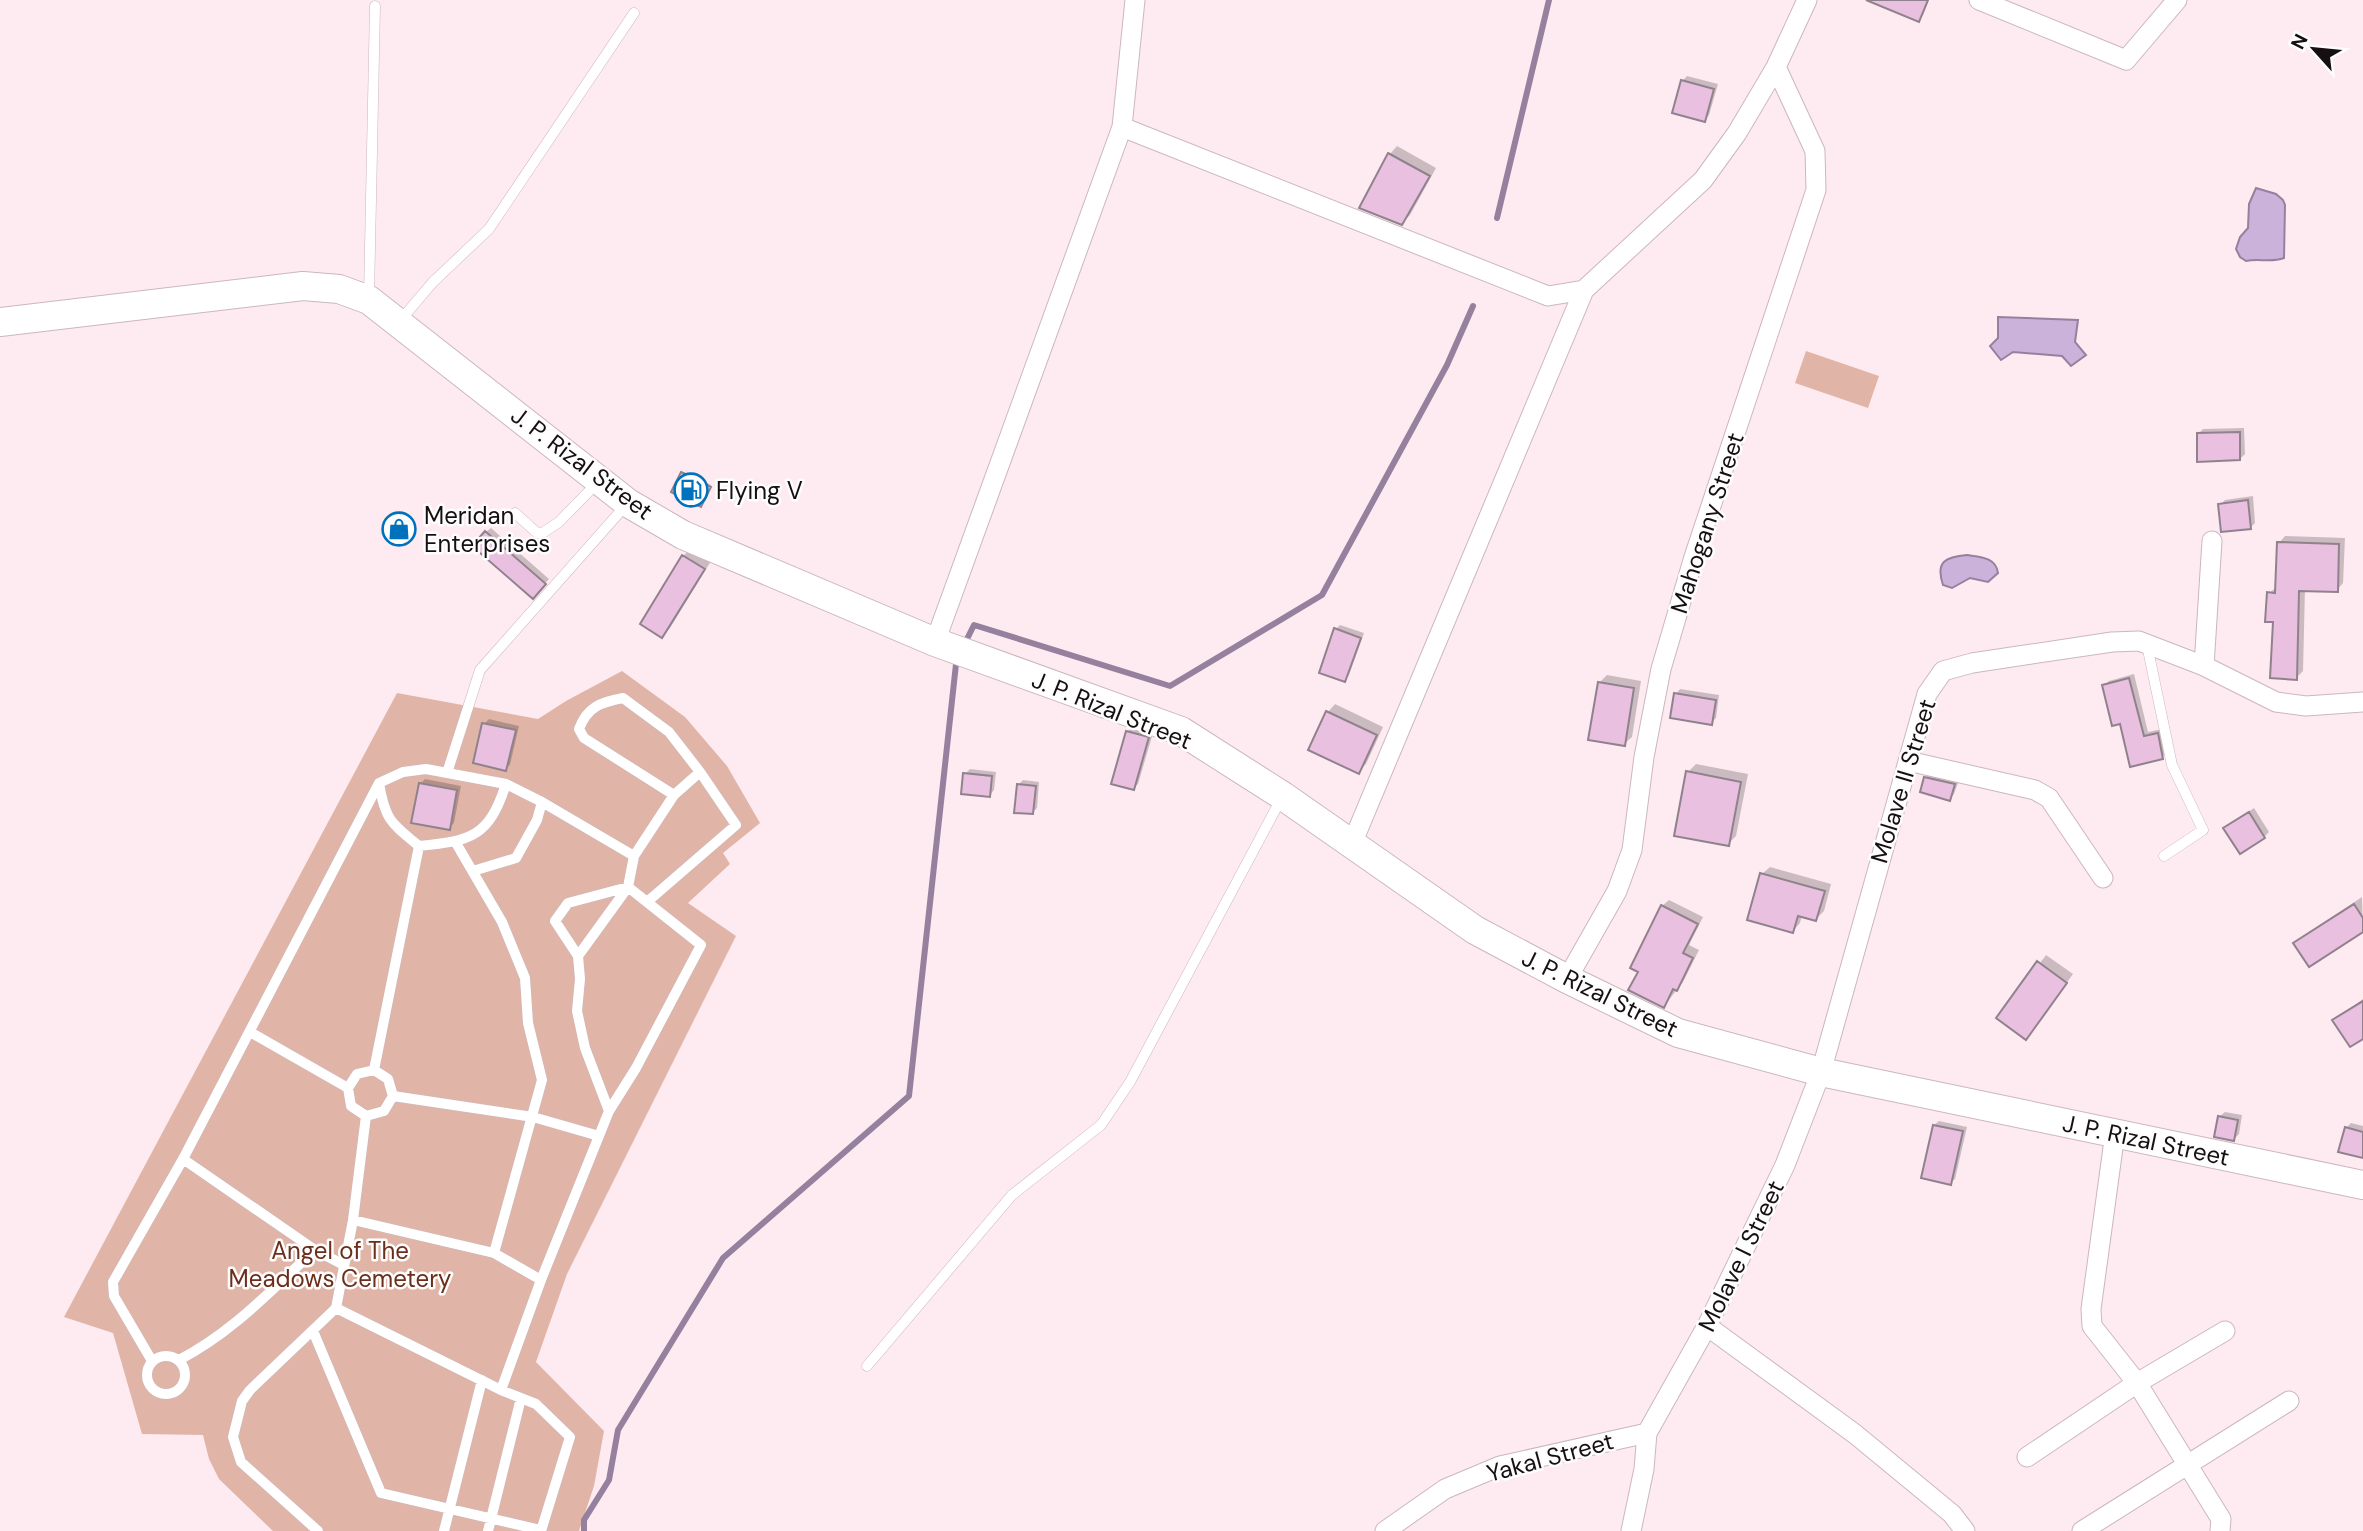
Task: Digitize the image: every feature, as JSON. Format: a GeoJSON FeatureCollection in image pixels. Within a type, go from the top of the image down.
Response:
{"type":"FeatureCollection","features":[{"type":"Feature","properties":{"kind":"main road","name":"J. P. Rizal Street"},"geometry":{"type":"LineString","coordinates":[[0,322],[303,286],[340,289],[369,300],[628,502],[683,535],[935,642],[1181,731],[1283,796],[1475,930],[1567,979],[1678,1032],[1821,1072],[2363,1185]]}},
{"type":"Feature","properties":{"kind":"street"},"geometry":{"type":"LineString","coordinates":[[935,642],[1122,127],[1135,0]]}},
{"type":"Feature","properties":{"kind":"street"},"geometry":{"type":"LineString","coordinates":[[1352,846],[1584,290],[1703,180],[1737,133],[1776,67],[1807,0]]}},
{"type":"Feature","properties":{"kind":"street"},"geometry":{"type":"LineString","coordinates":[[1979,0],[2126,60],[2178,0]]}},
{"type":"Feature","properties":{"kind":"street","name":"Mahogany Street"},"geometry":{"type":"LineString","coordinates":[[1567,979],[1617,891],[1632,850],[1644,757],[1661,670],[1694,557],[1816,190],[1815,151],[1776,67]]}},
{"type":"Feature","properties":{"kind":"street"},"geometry":{"type":"LineString","coordinates":[[1122,127],[1548,296],[1584,290]]}},
{"type":"Feature","properties":{"kind":"street"},"geometry":{"type":"LineString","coordinates":[[2204,666],[2212,541]]}},
{"type":"Feature","properties":{"kind":"street","name":"Molave II Street"},"geometry":{"type":"LineString","coordinates":[[1821,1072],[1886,831],[1927,694],[1943,671],[1972,663],[2112,642],[2139,641],[2204,666],[2276,702],[2306,706],[2363,702]]}},
{"type":"Feature","properties":{"kind":"street"},"geometry":{"type":"LineString","coordinates":[[1908,761],[2035,790],[2049,798],[2103,878]]}},
{"type":"Feature","properties":{"kind":"street","name":"Molave I Street"},"geometry":{"type":"LineString","coordinates":[[1647,1433],[1707,1326],[1785,1165],[1821,1072]]}},
{"type":"Feature","properties":{"kind":"street"},"geometry":{"type":"LineString","coordinates":[[2115,1133],[2094,1284],[2092,1326],[2137,1383],[2221,1519],[2220,1531]]}},
{"type":"Feature","properties":{"kind":"street"},"geometry":{"type":"LineString","coordinates":[[1707,1326],[1855,1434],[1952,1514],[1965,1531]]}},
{"type":"Feature","properties":{"kind":"street"},"geometry":{"type":"LineString","coordinates":[[2027,1457],[2137,1383],[2225,1331]]}},
{"type":"Feature","properties":{"kind":"street"},"geometry":{"type":"LineString","coordinates":[[2082,1531],[2289,1401]]}},
{"type":"Feature","properties":{"kind":"street"},"geometry":{"type":"LineString","coordinates":[[1631,1531],[1644,1469],[1647,1433]]}},
{"type":"Feature","properties":{"kind":"street","name":"Yakal Street"},"geometry":{"type":"LineString","coordinates":[[1385,1531],[1445,1489],[1500,1466],[1647,1433]]}},
{"type":"Feature","properties":{"kind":"lane"},"geometry":{"type":"LineString","coordinates":[[369,300],[376,6]]}},
{"type":"Feature","properties":{"kind":"lane"},"geometry":{"type":"LineString","coordinates":[[398,323],[433,282],[489,229],[634,13]]}},
{"type":"Feature","properties":{"kind":"lane"},"geometry":{"type":"LineString","coordinates":[[515,513],[541,534],[559,522],[599,480]]}},
{"type":"Feature","properties":{"kind":"lane"},"geometry":{"type":"LineString","coordinates":[[447,773],[480,670],[628,502]]}},
{"type":"Feature","properties":{"kind":"lane"},"geometry":{"type":"LineString","coordinates":[[2146,644],[2172,765],[2203,830],[2164,856]]}},
{"type":"Feature","properties":{"kind":"lane"},"geometry":{"type":"LineString","coordinates":[[647,902],[736,825],[669,732],[623,698],[601,702],[583,718],[579,729],[584,738],[674,795]]}},
{"type":"Feature","properties":{"kind":"lane"},"geometry":{"type":"LineString","coordinates":[[152,1361],[114,1296],[113,1282],[183,1159],[379,783],[403,772],[426,769],[506,784],[634,856]]}},
{"type":"Feature","properties":{"kind":"lane"},"geometry":{"type":"LineString","coordinates":[[578,956],[628,887],[634,856],[674,795],[700,772]]}},
{"type":"Feature","properties":{"kind":"lane"},"geometry":{"type":"LineString","coordinates":[[379,783],[383,808],[392,824],[419,846],[456,843],[475,836],[498,810],[506,784]]}},
{"type":"Feature","properties":{"kind":"lane"},"geometry":{"type":"LineString","coordinates":[[867,1366],[1012,1195],[1101,1125],[1130,1082],[1283,796]]}},
{"type":"Feature","properties":{"kind":"lane"},"geometry":{"type":"LineString","coordinates":[[473,871],[516,858],[537,820],[542,802]]}},
{"type":"Feature","properties":{"kind":"lane"},"geometry":{"type":"LineString","coordinates":[[456,843],[502,922],[525,978],[528,1023],[542,1080],[494,1253]]}},
{"type":"Feature","properties":{"kind":"lane"},"geometry":{"type":"LineString","coordinates":[[374,1070],[419,846]]}},
{"type":"Feature","properties":{"kind":"lane"},"geometry":{"type":"LineString","coordinates":[[501,1390],[541,1280],[609,1111],[636,1068],[701,945],[628,887]]}},
{"type":"Feature","properties":{"kind":"lane"},"geometry":{"type":"LineString","coordinates":[[609,1111],[585,1048],[577,1011],[580,979],[578,956],[555,921],[568,903],[628,887]]}},
{"type":"Feature","properties":{"kind":"lane"},"geometry":{"type":"LineString","coordinates":[[250,1032],[348,1088]]}},
{"type":"Feature","properties":{"kind":"lane"},"geometry":{"type":"LineString","coordinates":[[374,1070],[388,1079],[393,1096],[384,1111],[366,1116],[351,1106],[348,1088],[357,1074],[374,1070]]}},
{"type":"Feature","properties":{"kind":"lane"},"geometry":{"type":"LineString","coordinates":[[393,1096],[533,1116],[599,1136]]}},
{"type":"Feature","properties":{"kind":"lane"},"geometry":{"type":"LineString","coordinates":[[318,1531],[241,1462],[233,1437],[242,1401],[250,1390],[336,1308],[353,1220],[366,1116]]}},
{"type":"Feature","properties":{"kind":"lane"},"geometry":{"type":"LineString","coordinates":[[183,1159],[315,1250],[344,1265]]}},
{"type":"Feature","properties":{"kind":"lane"},"geometry":{"type":"LineString","coordinates":[[353,1220],[494,1253],[541,1280]]}},
{"type":"Feature","properties":{"kind":"lane"},"geometry":{"type":"LineString","coordinates":[[179,1360],[230,1329],[315,1250]]}},
{"type":"Feature","properties":{"kind":"lane"},"geometry":{"type":"LineString","coordinates":[[313,1331],[381,1493],[541,1531],[570,1437],[536,1404],[501,1390],[336,1308]]}},
{"type":"Feature","properties":{"kind":"lane"},"geometry":{"type":"LineString","coordinates":[[165,1355],[179,1360],[186,1371],[184,1384],[174,1393],[161,1394],[150,1386],[146,1374],[152,1361],[165,1355]]}},
{"type":"Feature","properties":{"kind":"lane"},"geometry":{"type":"LineString","coordinates":[[444,1531],[482,1380]]}},
{"type":"Feature","properties":{"kind":"lane"},"geometry":{"type":"LineString","coordinates":[[488,1531],[521,1398]]}},
{"type":"Feature","properties":{"kind":"green space"},"geometry":{"type":"Polygon","coordinates":[[[1806,351],[1879,376],[1868,408],[1795,383],[1806,351]]]}},
{"type":"Feature","properties":{"kind":"green space","name":"Angel of The Meadows Cemetery"},"geometry":{"type":"Polygon","coordinates":[[[622,671],[685,717],[727,766],[760,823],[723,853],[730,864],[688,903],[736,936],[567,1274],[536,1362],[604,1431],[594,1486],[579,1531],[273,1531],[219,1479],[209,1459],[203,1435],[142,1434],[113,1333],[64,1317],[397,693],[538,719],[622,671]]]}},
{"type":"Feature","properties":{"kind":"shaded area"},"geometry":{"type":"Polygon","coordinates":[[[2256,188],[2276,194],[2285,205],[2284,258],[2246,261],[2236,249],[2240,237],[2248,228],[2249,204],[2256,188]]]}},
{"type":"Feature","properties":{"kind":"shaded area"},"geometry":{"type":"Polygon","coordinates":[[[1998,317],[2078,320],[2075,342],[2086,355],[2071,366],[2062,356],[2013,352],[2001,360],[1990,346],[1998,338],[1998,317]]]}},
{"type":"Feature","properties":{"kind":"shaded area"},"geometry":{"type":"Polygon","coordinates":[[[1967,555],[1991,561],[1998,573],[1988,582],[1970,578],[1952,588],[1943,585],[1940,570],[1944,562],[1953,557],[1967,555]]]}},
{"type":"Feature","properties":{"kind":"building"},"geometry":{"type":"Polygon","coordinates":[[[1866,0],[1928,0],[1919,22],[1866,0]]]}},
{"type":"Feature","properties":{"kind":"building"},"geometry":{"type":"Polygon","coordinates":[[[1681,80],[1714,89],[1705,122],[1672,113],[1681,80]]]}},
{"type":"Feature","properties":{"kind":"building"},"geometry":{"type":"Polygon","coordinates":[[[1388,153],[1430,176],[1402,225],[1359,208],[1388,153]]]}},
{"type":"Feature","properties":{"kind":"building"},"geometry":{"type":"Polygon","coordinates":[[[2240,432],[2240,460],[2197,462],[2197,433],[2240,432]]]}},
{"type":"Feature","properties":{"kind":"building","name":"Flying V"},"geometry":{"type":"Polygon","coordinates":[[[681,472],[711,487],[701,507],[671,492],[681,472]]]}},
{"type":"Feature","properties":{"kind":"building"},"geometry":{"type":"Polygon","coordinates":[[[2248,500],[2251,529],[2221,532],[2218,504],[2248,500]]]}},
{"type":"Feature","properties":{"kind":"building"},"geometry":{"type":"Polygon","coordinates":[[[485,531],[546,584],[533,599],[472,546],[485,531]]]}},
{"type":"Feature","properties":{"kind":"building"},"geometry":{"type":"Polygon","coordinates":[[[2277,542],[2339,544],[2338,592],[2299,591],[2297,680],[2270,678],[2273,622],[2265,622],[2267,592],[2275,593],[2277,542]]]}},
{"type":"Feature","properties":{"kind":"building"},"geometry":{"type":"Polygon","coordinates":[[[682,555],[705,569],[662,638],[640,624],[682,555]]]}},
{"type":"Feature","properties":{"kind":"building"},"geometry":{"type":"Polygon","coordinates":[[[1334,628],[1361,638],[1345,682],[1319,673],[1334,628]]]}},
{"type":"Feature","properties":{"kind":"building"},"geometry":{"type":"Polygon","coordinates":[[[2129,678],[2144,736],[2158,733],[2163,759],[2130,767],[2120,724],[2112,726],[2102,685],[2129,678]]]}},
{"type":"Feature","properties":{"kind":"building"},"geometry":{"type":"Polygon","coordinates":[[[1598,682],[1634,688],[1625,746],[1588,740],[1598,682]]]}},
{"type":"Feature","properties":{"kind":"building"},"geometry":{"type":"Polygon","coordinates":[[[1674,693],[1716,700],[1712,725],[1670,718],[1674,693]]]}},
{"type":"Feature","properties":{"kind":"building"},"geometry":{"type":"Polygon","coordinates":[[[1326,711],[1377,735],[1359,774],[1308,750],[1326,711]]]}},
{"type":"Feature","properties":{"kind":"building"},"geometry":{"type":"Polygon","coordinates":[[[482,723],[516,730],[506,771],[473,763],[482,723]]]}},
{"type":"Feature","properties":{"kind":"building"},"geometry":{"type":"Polygon","coordinates":[[[1126,731],[1149,737],[1134,790],[1111,784],[1126,731]]]}},
{"type":"Feature","properties":{"kind":"building"},"geometry":{"type":"Polygon","coordinates":[[[1686,771],[1741,782],[1729,846],[1674,836],[1686,771]]]}},
{"type":"Feature","properties":{"kind":"building"},"geometry":{"type":"Polygon","coordinates":[[[963,773],[992,776],[990,797],[961,794],[963,773]]]}},
{"type":"Feature","properties":{"kind":"building"},"geometry":{"type":"Polygon","coordinates":[[[1924,777],[1955,784],[1950,801],[1920,792],[1924,777]]]}},
{"type":"Feature","properties":{"kind":"building"},"geometry":{"type":"Polygon","coordinates":[[[419,783],[457,790],[450,830],[411,823],[419,783]]]}},
{"type":"Feature","properties":{"kind":"building"},"geometry":{"type":"Polygon","coordinates":[[[1017,784],[1036,786],[1033,814],[1014,813],[1017,784]]]}},
{"type":"Feature","properties":{"kind":"building"},"geometry":{"type":"Polygon","coordinates":[[[2249,812],[2265,838],[2240,854],[2223,828],[2249,812]]]}},
{"type":"Feature","properties":{"kind":"building"},"geometry":{"type":"Polygon","coordinates":[[[1760,873],[1825,891],[1816,921],[1798,916],[1793,933],[1747,920],[1760,873]]]}},
{"type":"Feature","properties":{"kind":"building"},"geometry":{"type":"Polygon","coordinates":[[[2354,904],[2363,918],[2363,932],[2309,967],[2293,943],[2354,904]]]}},
{"type":"Feature","properties":{"kind":"building"},"geometry":{"type":"Polygon","coordinates":[[[1661,905],[1698,924],[1683,953],[1693,958],[1677,991],[1673,989],[1664,1008],[1628,990],[1638,972],[1630,968],[1661,905]]]}},
{"type":"Feature","properties":{"kind":"building"},"geometry":{"type":"Polygon","coordinates":[[[2037,961],[2067,983],[2026,1040],[1996,1018],[2037,961]]]}},
{"type":"Feature","properties":{"kind":"building"},"geometry":{"type":"Polygon","coordinates":[[[2363,1001],[2363,1039],[2350,1047],[2332,1020],[2363,1001]]]}},
{"type":"Feature","properties":{"kind":"building"},"geometry":{"type":"Polygon","coordinates":[[[2218,1116],[2238,1120],[2234,1141],[2214,1137],[2218,1116]]]}},
{"type":"Feature","properties":{"kind":"building"},"geometry":{"type":"Polygon","coordinates":[[[1933,1125],[1963,1131],[1951,1185],[1921,1178],[1933,1125]]]}},
{"type":"Feature","properties":{"kind":"building"},"geometry":{"type":"Polygon","coordinates":[[[2345,1127],[2363,1132],[2363,1158],[2338,1152],[2345,1127]]]}},
{"type":"Feature","properties":{"kind":"waterway"},"geometry":{"type":"LineString","coordinates":[[1497,218],[1549,0]]}},
{"type":"Feature","properties":{"kind":"waterway"},"geometry":{"type":"LineString","coordinates":[[968,637],[974,625],[1170,686],[1322,595],[1447,365],[1473,306]]}},
{"type":"Feature","properties":{"kind":"waterway"},"geometry":{"type":"LineString","coordinates":[[584,1531],[584,1520],[609,1480],[618,1430],[723,1258],[909,1096],[956,664]]}},
{"type":"Feature","properties":{"kind":"place","name":"Flying V"},"geometry":{"type":"Point","coordinates":[691,490]}},
{"type":"Feature","properties":{"kind":"place","name":"Meridan Enterprises"},"geometry":{"type":"Point","coordinates":[399,529]}}]}
